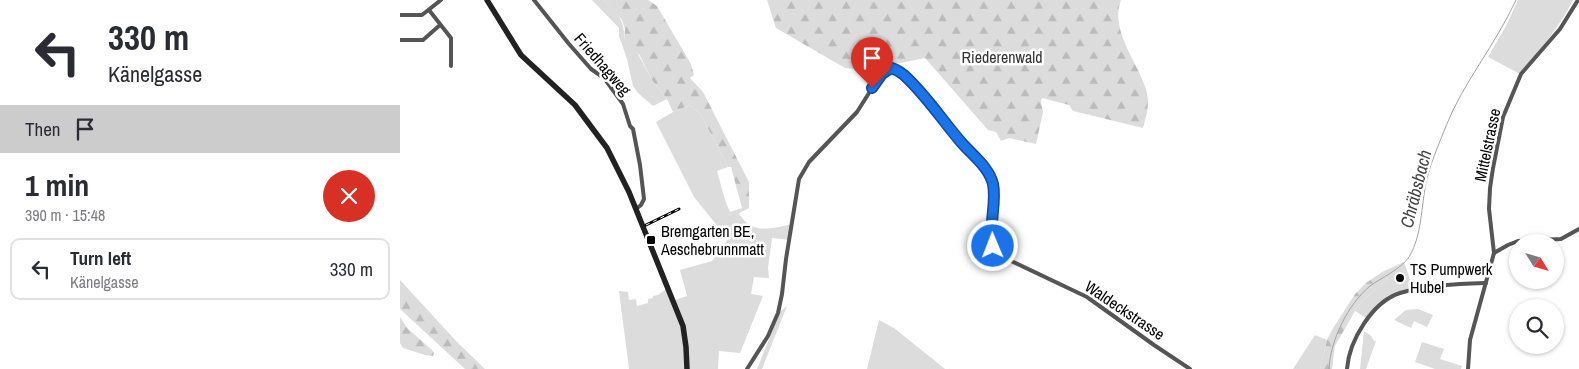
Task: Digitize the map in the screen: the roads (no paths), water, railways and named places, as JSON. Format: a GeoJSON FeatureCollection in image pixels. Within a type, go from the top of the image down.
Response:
{"type":"FeatureCollection","features":[{"type":"Feature","properties":{"kind":"street"},"geometry":{"type":"LineString","coordinates":[[400,15],[420,16],[429,10],[435,2],[441,0]]}},
{"type":"Feature","properties":{"kind":"street"},"geometry":{"type":"LineString","coordinates":[[487,0],[519,52],[569,99],[596,131],[619,170],[636,208],[684,331],[687,369]]}},
{"type":"Feature","properties":{"kind":"street","name":"Friedhagweg"},"geometry":{"type":"LineString","coordinates":[[534,0],[591,69],[604,78],[623,104],[630,126],[633,129],[640,165],[644,199],[641,205],[636,208]]}},
{"type":"Feature","properties":{"kind":"street","name":"Mittelstrasse"},"geometry":{"type":"LineString","coordinates":[[1468,369],[1470,340],[1494,253],[1489,210],[1490,188],[1503,117],[1521,74],[1560,29],[1578,0]]}},
{"type":"Feature","properties":{"kind":"street"},"geometry":{"type":"LineString","coordinates":[[429,10],[452,40],[451,66]]}},
{"type":"Feature","properties":{"kind":"street"},"geometry":{"type":"LineString","coordinates":[[400,40],[423,40],[440,25]]}},
{"type":"Feature","properties":{"kind":"street","name":"Waldeckstrasse"},"geometry":{"type":"LineString","coordinates":[[747,369],[768,336],[778,313],[799,179],[809,162],[857,112],[879,78],[891,68],[898,71],[913,85],[982,164],[988,174],[993,188],[993,246],[1005,258],[1087,297],[1190,369]]}},
{"type":"Feature","properties":{"kind":"street"},"geometry":{"type":"LineString","coordinates":[[1494,253],[1518,241],[1561,239],[1579,229]]}},
{"type":"Feature","properties":{"kind":"street"},"geometry":{"type":"LineString","coordinates":[[1347,369],[1350,350],[1362,326],[1376,309],[1394,296],[1400,293],[1433,287],[1485,285]]}},
{"type":"Feature","properties":{"kind":"waterway","name":"Chräbsbach"},"geometry":{"type":"LineString","coordinates":[[1329,369],[1330,358],[1337,335],[1354,303],[1370,286],[1401,266],[1409,257],[1419,231],[1428,176],[1446,126],[1461,94],[1516,0]]}},
{"type":"Feature","properties":{"kind":"railway"},"geometry":{"type":"LineString","coordinates":[[646,225],[679,209]]}},
{"type":"Feature","properties":{"kind":"place","name":"Bremgarten BE, Aeschebrunnmatt"},"geometry":{"type":"Point","coordinates":[651,240]}},
{"type":"Feature","properties":{"kind":"place","name":"TS Pumpwerk Hubel"},"geometry":{"type":"Point","coordinates":[1400,278]}},
{"type":"Feature","properties":{"kind":"park label","name":"Riederenwald"},"geometry":{"type":"Point","coordinates":[1002,57]}}]}
